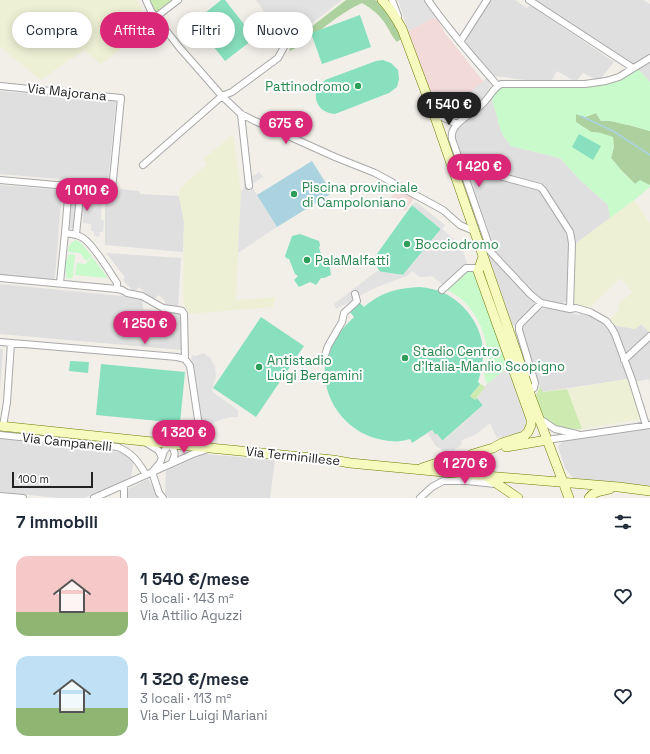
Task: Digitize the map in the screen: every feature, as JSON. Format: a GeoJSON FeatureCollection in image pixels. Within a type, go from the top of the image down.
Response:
{"type":"FeatureCollection","features":[{"type":"Feature","properties":{"kind":"street"},"geometry":{"type":"LineString","coordinates":[[146,0],[152,12]]}},
{"type":"Feature","properties":{"kind":"street"},"geometry":{"type":"LineString","coordinates":[[162,12],[178,0]]}},
{"type":"Feature","properties":{"kind":"street"},"geometry":{"type":"LineString","coordinates":[[382,0],[393,13],[402,29]]}},
{"type":"Feature","properties":{"kind":"street"},"geometry":{"type":"LineString","coordinates":[[392,0],[435,117],[460,174],[487,254],[529,392],[569,498]]}},
{"type":"Feature","properties":{"kind":"street"},"geometry":{"type":"LineString","coordinates":[[428,0],[460,42],[498,86]]}},
{"type":"Feature","properties":{"kind":"street"},"geometry":{"type":"LineString","coordinates":[[460,42],[487,0]]}},
{"type":"Feature","properties":{"kind":"street"},"geometry":{"type":"LineString","coordinates":[[529,0],[633,68]]}},
{"type":"Feature","properties":{"kind":"street"},"geometry":{"type":"LineString","coordinates":[[169,34],[222,96],[241,114],[335,157],[375,173],[443,210],[460,225],[476,235]]}},
{"type":"Feature","properties":{"kind":"street"},"geometry":{"type":"LineString","coordinates":[[143,165],[222,96],[232,92],[278,58],[283,48]]}},
{"type":"Feature","properties":{"kind":"street"},"geometry":{"type":"LineString","coordinates":[[492,448],[501,448],[648,425],[611,326],[606,321],[590,312],[576,308],[570,309],[541,303],[487,254],[476,235],[451,133],[457,124],[483,103],[496,87],[501,84],[585,84],[606,81],[619,77],[650,58]]}},
{"type":"Feature","properties":{"kind":"street","name":"Via Majorana"},"geometry":{"type":"LineString","coordinates":[[0,86],[121,98],[112,190],[0,180]]}},
{"type":"Feature","properties":{"kind":"street"},"geometry":{"type":"LineString","coordinates":[[241,114],[249,186]]}},
{"type":"Feature","properties":{"kind":"street"},"geometry":{"type":"LineString","coordinates":[[435,117],[442,117],[457,124]]}},
{"type":"Feature","properties":{"kind":"street"},"geometry":{"type":"LineString","coordinates":[[460,174],[474,169],[540,187],[543,190],[570,232],[572,238],[570,309]]}},
{"type":"Feature","properties":{"kind":"street"},"geometry":{"type":"LineString","coordinates":[[60,284],[69,186]]}},
{"type":"Feature","properties":{"kind":"street"},"geometry":{"type":"LineString","coordinates":[[76,234],[81,187]]}},
{"type":"Feature","properties":{"kind":"street"},"geometry":{"type":"LineString","coordinates":[[65,233],[76,234],[83,237],[90,244],[117,283],[117,289]]}},
{"type":"Feature","properties":{"kind":"street"},"geometry":{"type":"LineString","coordinates":[[447,472],[446,467],[448,463],[524,436],[528,432],[530,425],[531,419],[478,270],[487,254]]}},
{"type":"Feature","properties":{"kind":"street"},"geometry":{"type":"LineString","coordinates":[[442,290],[466,268],[474,268],[478,270]]}},
{"type":"Feature","properties":{"kind":"street"},"geometry":{"type":"LineString","coordinates":[[0,278],[117,289],[142,296],[163,308],[182,311],[184,314],[185,360]]}},
{"type":"Feature","properties":{"kind":"street"},"geometry":{"type":"LineString","coordinates":[[324,358],[328,346],[342,322],[344,313],[357,301],[354,294]]}},
{"type":"Feature","properties":{"kind":"street"},"geometry":{"type":"LineString","coordinates":[[529,392],[534,388],[535,383],[519,326],[521,322],[541,303]]}},
{"type":"Feature","properties":{"kind":"street"},"geometry":{"type":"LineString","coordinates":[[624,360],[650,336]]}},
{"type":"Feature","properties":{"kind":"street"},"geometry":{"type":"LineString","coordinates":[[0,342],[177,357],[185,360],[190,366],[200,447]]}},
{"type":"Feature","properties":{"kind":"street"},"geometry":{"type":"LineString","coordinates":[[1,429],[7,402],[11,343]]}},
{"type":"Feature","properties":{"kind":"street"},"geometry":{"type":"LineString","coordinates":[[539,419],[555,429],[583,434]]}},
{"type":"Feature","properties":{"kind":"street","name":"Via Terminillese"},"geometry":{"type":"LineString","coordinates":[[1,429],[141,441],[486,476],[563,482]]}},
{"type":"Feature","properties":{"kind":"street","name":"Via Campanelli"},"geometry":{"type":"LineString","coordinates":[[1,429],[118,447],[128,452],[149,473],[163,498]]}},
{"type":"Feature","properties":{"kind":"street"},"geometry":{"type":"LineString","coordinates":[[141,441],[155,447],[162,457]]}},
{"type":"Feature","properties":{"kind":"street"},"geometry":{"type":"LineString","coordinates":[[149,473],[160,463],[164,451],[170,444],[174,449],[175,454],[175,458],[171,464]]}},
{"type":"Feature","properties":{"kind":"street"},"geometry":{"type":"LineString","coordinates":[[94,498],[193,454],[212,448]]}},
{"type":"Feature","properties":{"kind":"street"},"geometry":{"type":"LineString","coordinates":[[418,469],[467,454],[473,454]]}},
{"type":"Feature","properties":{"kind":"street"},"geometry":{"type":"LineString","coordinates":[[548,481],[554,473],[556,463]]}},
{"type":"Feature","properties":{"kind":"street"},"geometry":{"type":"LineString","coordinates":[[486,476],[518,498]]}},
{"type":"Feature","properties":{"kind":"street"},"geometry":{"type":"LineString","coordinates":[[420,498],[432,487],[443,481],[467,481],[496,484]]}},
{"type":"Feature","properties":{"kind":"street"},"geometry":{"type":"LineString","coordinates":[[563,482],[650,491]]}},
{"type":"Feature","properties":{"kind":"street"},"geometry":{"type":"LineString","coordinates":[[563,482],[563,498]]}},
{"type":"Feature","properties":{"kind":"street"},"geometry":{"type":"LineString","coordinates":[[124,484],[124,498]]}},
{"type":"Feature","properties":{"kind":"street"},"geometry":{"type":"LineString","coordinates":[[589,498],[596,492],[619,487]]}},
{"type":"Feature","properties":{"kind":"street"},"geometry":{"type":"LineString","coordinates":[[0,496],[23,498]]}},
{"type":"Feature","properties":{"kind":"shaded area"},"geometry":{"type":"Polygon","coordinates":[[[256,0],[342,0],[313,22],[313,12],[264,12],[256,0]]]}},
{"type":"Feature","properties":{"kind":"shaded area"},"geometry":{"type":"Polygon","coordinates":[[[398,0],[425,0],[436,17],[408,31],[398,0]]]}},
{"type":"Feature","properties":{"kind":"shaded area"},"geometry":{"type":"Polygon","coordinates":[[[490,0],[515,0],[527,8],[530,5],[614,62],[599,81],[583,73],[576,82],[557,71],[550,83],[494,76],[466,44],[467,36],[490,0]]]}},
{"type":"Feature","properties":{"kind":"shaded area"},"geometry":{"type":"Polygon","coordinates":[[[536,0],[643,0],[650,4],[650,53],[633,65],[536,0]]]}},
{"type":"Feature","properties":{"kind":"shaded area"},"geometry":{"type":"Polygon","coordinates":[[[436,17],[445,33],[483,81],[487,78],[490,86],[465,112],[452,116],[433,91],[430,91],[408,31],[436,17]]]}},
{"type":"Feature","properties":{"kind":"shaded area"},"geometry":{"type":"Polygon","coordinates":[[[650,62],[650,82],[638,69],[650,62]]]}},
{"type":"Feature","properties":{"kind":"shaded area"},"geometry":{"type":"Polygon","coordinates":[[[487,78],[490,86],[485,98],[465,112],[452,116],[448,110],[487,78]]]}},
{"type":"Feature","properties":{"kind":"shaded area"},"geometry":{"type":"Polygon","coordinates":[[[0,91],[116,101],[108,183],[0,174],[0,91]]]}},
{"type":"Feature","properties":{"kind":"shaded area"},"geometry":{"type":"Polygon","coordinates":[[[492,100],[502,134],[511,146],[560,158],[580,180],[608,205],[610,218],[575,244],[571,228],[542,184],[466,162],[462,159],[454,136],[456,131],[492,100]]]}},
{"type":"Feature","properties":{"kind":"shaded area"},"geometry":{"type":"Polygon","coordinates":[[[259,172],[263,177],[251,185],[277,227],[238,253],[241,191],[244,188],[244,182],[259,172]]]}},
{"type":"Feature","properties":{"kind":"shaded area"},"geometry":{"type":"Polygon","coordinates":[[[479,173],[534,188],[539,191],[566,232],[569,239],[568,300],[562,304],[541,299],[496,252],[472,184],[474,175],[479,173]]]}},
{"type":"Feature","properties":{"kind":"shaded area"},"geometry":{"type":"Polygon","coordinates":[[[0,185],[62,190],[55,278],[52,280],[0,275],[0,185]]]}},
{"type":"Feature","properties":{"kind":"shaded area"},"geometry":{"type":"Polygon","coordinates":[[[398,188],[415,197],[405,211],[389,200],[398,188]],[[403,197],[398,205],[403,208],[409,200],[403,197]]]}},
{"type":"Feature","properties":{"kind":"shaded area"},"geometry":{"type":"Polygon","coordinates":[[[120,189],[139,191],[140,194],[179,196],[184,221],[183,252],[105,245],[105,194],[119,195],[120,189]]]}},
{"type":"Feature","properties":{"kind":"shaded area"},"geometry":{"type":"Polygon","coordinates":[[[72,190],[77,191],[74,229],[68,228],[72,190]]]}},
{"type":"Feature","properties":{"kind":"shaded area"},"geometry":{"type":"Polygon","coordinates":[[[82,193],[102,194],[101,220],[104,220],[103,232],[100,232],[99,237],[94,236],[94,231],[91,231],[91,224],[83,223],[83,216],[80,216],[82,193]]]}},
{"type":"Feature","properties":{"kind":"shaded area"},"geometry":{"type":"Polygon","coordinates":[[[416,202],[445,225],[442,229],[461,245],[467,263],[443,285],[432,276],[420,277],[412,271],[407,276],[373,289],[336,309],[334,304],[377,271],[403,275],[441,229],[412,205],[416,202]]]}},
{"type":"Feature","properties":{"kind":"shaded area"},"geometry":{"type":"Polygon","coordinates":[[[487,252],[534,302],[535,306],[516,323],[515,326],[512,325],[487,252]]]}},
{"type":"Feature","properties":{"kind":"shaded area"},"geometry":{"type":"Polygon","coordinates":[[[106,253],[181,258],[178,308],[164,306],[165,301],[159,295],[153,300],[139,287],[134,292],[123,280],[125,277],[106,253]]]}},
{"type":"Feature","properties":{"kind":"shaded area"},"geometry":{"type":"Polygon","coordinates":[[[0,284],[142,298],[143,309],[181,314],[181,350],[0,334],[0,284]]]}},
{"type":"Feature","properties":{"kind":"shaded area"},"geometry":{"type":"Polygon","coordinates":[[[547,308],[579,315],[579,311],[586,312],[602,321],[612,332],[628,379],[542,392],[521,329],[522,325],[538,311],[547,308]]]}},
{"type":"Feature","properties":{"kind":"shaded area"},"geometry":{"type":"Polygon","coordinates":[[[641,324],[650,333],[650,383],[649,379],[635,382],[613,325],[635,329],[641,324]]]}},
{"type":"Feature","properties":{"kind":"shaded area"},"geometry":{"type":"Polygon","coordinates":[[[0,349],[3,349],[0,391],[0,349]]]}},
{"type":"Feature","properties":{"kind":"shaded area"},"geometry":{"type":"Polygon","coordinates":[[[203,353],[210,358],[215,366],[216,376],[212,391],[238,410],[238,417],[231,417],[213,423],[206,428],[203,433],[196,380],[191,362],[192,355],[196,356],[203,353]]]}},
{"type":"Feature","properties":{"kind":"shaded area"},"geometry":{"type":"Polygon","coordinates":[[[508,368],[526,418],[527,424],[524,429],[519,433],[497,438],[490,423],[475,435],[461,441],[462,444],[452,452],[450,449],[448,453],[436,446],[427,433],[432,430],[443,441],[483,405],[477,398],[487,384],[508,368]]]}},
{"type":"Feature","properties":{"kind":"shaded area"},"geometry":{"type":"Polygon","coordinates":[[[650,428],[650,486],[573,478],[565,468],[558,446],[566,439],[650,428]]]}},
{"type":"Feature","properties":{"kind":"shaded area"},"geometry":{"type":"Polygon","coordinates":[[[0,439],[120,452],[134,460],[131,477],[85,498],[59,498],[0,492],[0,439]]]}},
{"type":"Feature","properties":{"kind":"shaded area"},"geometry":{"type":"Polygon","coordinates":[[[204,454],[275,460],[270,498],[169,498],[165,494],[166,471],[204,454]]]}},
{"type":"Feature","properties":{"kind":"shaded area"},"geometry":{"type":"Polygon","coordinates":[[[148,479],[159,498],[128,498],[128,489],[148,479]]]}},
{"type":"Feature","properties":{"kind":"green space"},"geometry":{"type":"Polygon","coordinates":[[[0,0],[137,0],[143,12],[100,12],[100,48],[122,48],[101,64],[84,50],[41,80],[0,47],[0,0]]]}},
{"type":"Feature","properties":{"kind":"green space"},"geometry":{"type":"Polygon","coordinates":[[[149,0],[172,0],[156,12],[149,0]]]}},
{"type":"Feature","properties":{"kind":"green space"},"geometry":{"type":"Polygon","coordinates":[[[221,0],[225,0],[234,12],[206,12],[221,0]]]}},
{"type":"Feature","properties":{"kind":"green space"},"geometry":{"type":"Polygon","coordinates":[[[346,0],[375,0],[383,6],[391,18],[401,39],[397,42],[381,18],[362,3],[343,13],[313,36],[313,25],[346,0]]]}},
{"type":"Feature","properties":{"kind":"green space"},"geometry":{"type":"Polygon","coordinates":[[[235,13],[243,23],[243,47],[225,61],[215,48],[235,48],[235,13]]]}},
{"type":"Feature","properties":{"kind":"green space"},"geometry":{"type":"Polygon","coordinates":[[[360,15],[371,47],[322,64],[313,39],[313,32],[360,15]]]}},
{"type":"Feature","properties":{"kind":"green space"},"geometry":{"type":"Polygon","coordinates":[[[290,48],[297,48],[290,51],[290,48]]]}},
{"type":"Feature","properties":{"kind":"green space","name":"Pattinodromo"},"geometry":{"type":"Polygon","coordinates":[[[383,60],[391,63],[398,70],[399,79],[397,87],[389,93],[335,114],[324,111],[318,105],[316,93],[318,88],[325,80],[376,61],[383,60]]]}},
{"type":"Feature","properties":{"kind":"green space"},"geometry":{"type":"Polygon","coordinates":[[[638,69],[650,82],[650,131],[612,121],[601,121],[596,113],[585,117],[576,114],[576,122],[591,132],[601,133],[613,137],[614,146],[611,158],[635,184],[640,180],[650,185],[650,187],[610,218],[608,205],[580,180],[560,158],[511,146],[502,134],[492,100],[496,91],[505,87],[591,87],[623,79],[638,69]]]}},
{"type":"Feature","properties":{"kind":"green space"},"geometry":{"type":"Polygon","coordinates":[[[596,113],[601,121],[615,122],[650,131],[650,185],[635,184],[611,158],[614,146],[601,133],[591,132],[576,122],[576,114],[585,117],[596,113]]]}},
{"type":"Feature","properties":{"kind":"green space"},"geometry":{"type":"Polygon","coordinates":[[[579,134],[601,146],[593,160],[572,147],[579,134]]]}},
{"type":"Feature","properties":{"kind":"green space"},"geometry":{"type":"Polygon","coordinates":[[[232,135],[234,138],[241,191],[236,300],[276,297],[273,307],[189,314],[183,302],[184,221],[179,196],[180,188],[207,164],[203,159],[232,135]]]}},
{"type":"Feature","properties":{"kind":"green space"},"geometry":{"type":"Polygon","coordinates":[[[634,200],[650,223],[650,333],[642,324],[635,329],[613,325],[609,320],[619,310],[617,305],[632,292],[621,278],[588,309],[576,305],[574,302],[575,244],[634,200]]]}},
{"type":"Feature","properties":{"kind":"green space","name":"Bocciodromo"},"geometry":{"type":"Polygon","coordinates":[[[412,205],[441,229],[403,275],[380,272],[374,262],[374,258],[412,205]]]}},
{"type":"Feature","properties":{"kind":"green space","name":"PalaMalfatti"},"geometry":{"type":"Polygon","coordinates":[[[300,234],[319,241],[319,248],[324,262],[331,264],[331,275],[321,278],[316,285],[310,282],[299,287],[294,280],[298,276],[295,274],[289,259],[285,256],[292,236],[300,234]]]}},
{"type":"Feature","properties":{"kind":"green space"},"geometry":{"type":"Polygon","coordinates":[[[76,240],[81,243],[92,256],[86,261],[80,253],[68,252],[68,248],[72,242],[76,240]]]}},
{"type":"Feature","properties":{"kind":"green space"},"geometry":{"type":"Polygon","coordinates":[[[69,254],[75,255],[73,277],[71,279],[67,278],[66,273],[66,263],[69,254]]]}},
{"type":"Feature","properties":{"kind":"green space"},"geometry":{"type":"Polygon","coordinates":[[[92,257],[108,278],[75,275],[77,263],[85,264],[92,257]]]}},
{"type":"Feature","properties":{"kind":"green space"},"geometry":{"type":"Polygon","coordinates":[[[468,271],[473,272],[508,368],[487,384],[484,370],[487,353],[485,338],[482,330],[471,309],[466,303],[447,290],[468,271]]]}},
{"type":"Feature","properties":{"kind":"green space","name":"Stadio Centro d'Italia-Manlio Scopigno"},"geometry":{"type":"Polygon","coordinates":[[[404,288],[429,288],[452,297],[466,309],[476,325],[482,343],[483,360],[478,382],[480,384],[470,396],[475,400],[477,398],[483,405],[442,441],[432,430],[412,443],[410,439],[390,441],[368,436],[355,429],[335,408],[329,395],[325,380],[325,365],[328,350],[340,332],[354,317],[350,312],[360,303],[364,307],[383,294],[404,288]]]}},
{"type":"Feature","properties":{"kind":"green space","name":"Antistadio Luigi Bergamini"},"geometry":{"type":"Polygon","coordinates":[[[261,317],[304,346],[256,417],[213,388],[261,317]]]}},
{"type":"Feature","properties":{"kind":"green space"},"geometry":{"type":"Polygon","coordinates":[[[70,361],[89,362],[88,373],[69,371],[70,361]]]}},
{"type":"Feature","properties":{"kind":"green space"},"geometry":{"type":"Polygon","coordinates":[[[101,364],[185,372],[180,423],[96,415],[101,364]]]}},
{"type":"Feature","properties":{"kind":"green space"},"geometry":{"type":"Polygon","coordinates":[[[628,379],[641,419],[582,429],[567,389],[628,379]]]}},
{"type":"Feature","properties":{"kind":"green space"},"geometry":{"type":"Polygon","coordinates":[[[480,384],[485,388],[475,400],[470,396],[480,384]]]}},
{"type":"Feature","properties":{"kind":"green space"},"geometry":{"type":"Polygon","coordinates":[[[540,386],[543,392],[567,389],[582,429],[556,426],[547,420],[541,411],[536,395],[540,386]]]}},
{"type":"Feature","properties":{"kind":"water","name":"Piscina provinciale di Campoloniano"},"geometry":{"type":"Polygon","coordinates":[[[312,161],[332,193],[277,227],[257,195],[312,161]]]}},
{"type":"Feature","properties":{"kind":"waterway"},"geometry":{"type":"LineString","coordinates":[[581,116],[613,131],[650,155]]}},
{"type":"Feature","properties":{"kind":"place","name":"Pattinodromo"},"geometry":{"type":"Point","coordinates":[358,86]}},
{"type":"Feature","properties":{"kind":"place","name":"Piscina provinciale di Campoloniano"},"geometry":{"type":"Point","coordinates":[294,194]}},
{"type":"Feature","properties":{"kind":"place","name":"Bocciodromo"},"geometry":{"type":"Point","coordinates":[407,244]}},
{"type":"Feature","properties":{"kind":"place","name":"PalaMalfatti"},"geometry":{"type":"Point","coordinates":[307,260]}},
{"type":"Feature","properties":{"kind":"place","name":"Stadio Centro d'Italia-Manlio Scopigno"},"geometry":{"type":"Point","coordinates":[405,358]}},
{"type":"Feature","properties":{"kind":"place","name":"Antistadio Luigi Bergamini"},"geometry":{"type":"Point","coordinates":[259,367]}}]}
